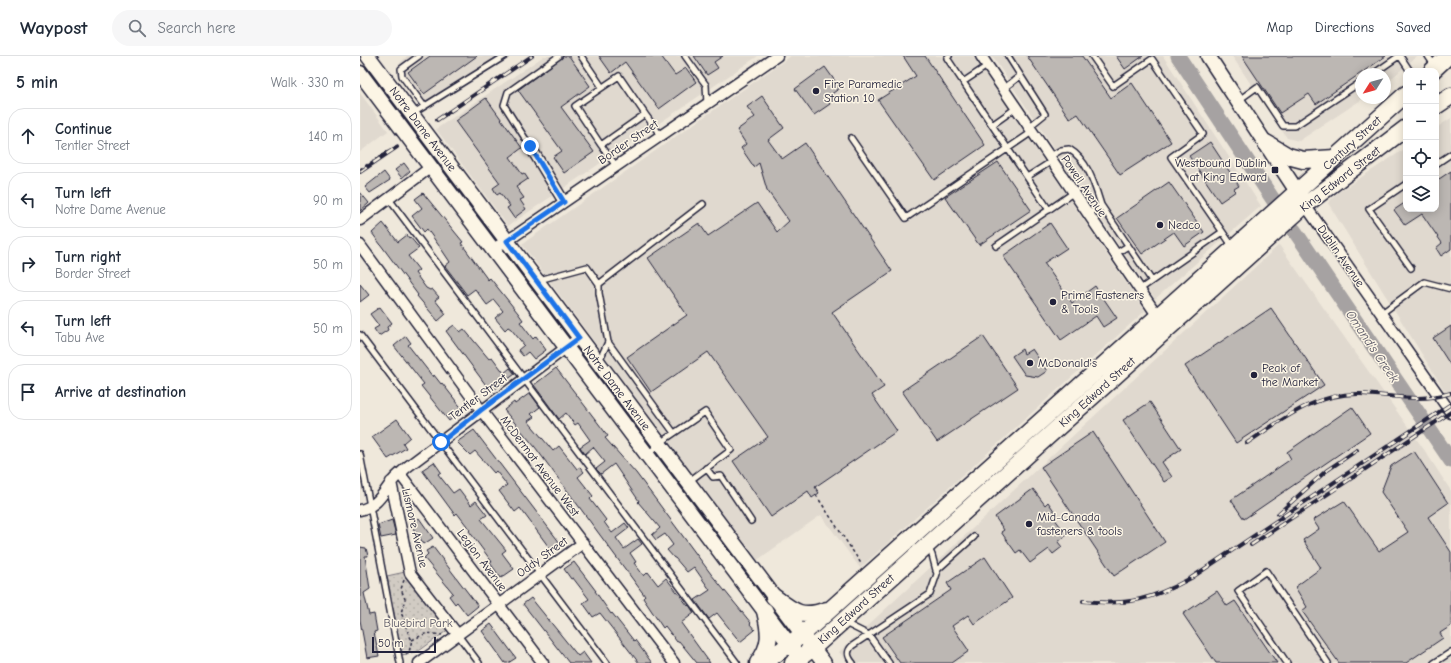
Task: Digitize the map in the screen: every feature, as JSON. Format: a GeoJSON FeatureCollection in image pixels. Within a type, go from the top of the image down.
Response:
{"type":"FeatureCollection","features":[{"type":"Feature","properties":{"kind":"main road","name":"Dublin Avenue"},"geometry":{"type":"LineString","coordinates":[[1208,56],[1302,199]]}},
{"type":"Feature","properties":{"kind":"main road"},"geometry":{"type":"LineString","coordinates":[[1432,65],[1448,56]]}},
{"type":"Feature","properties":{"kind":"main road"},"geometry":{"type":"LineString","coordinates":[[360,70],[373,58]]}},
{"type":"Feature","properties":{"kind":"main road","name":"Notre Dame Avenue"},"geometry":{"type":"LineString","coordinates":[[373,58],[411,114],[824,663]]}},
{"type":"Feature","properties":{"kind":"main road","name":"Notre Dame Avenue"},"geometry":{"type":"LineString","coordinates":[[360,73],[790,644],[799,661]]}},
{"type":"Feature","properties":{"kind":"main road"},"geometry":{"type":"LineString","coordinates":[[1439,104],[1451,96]]}},
{"type":"Feature","properties":{"kind":"main road","name":"Century Street"},"geometry":{"type":"LineString","coordinates":[[1302,199],[1335,158],[1403,97]]}},
{"type":"Feature","properties":{"kind":"main road","name":"King Edward Street"},"geometry":{"type":"LineString","coordinates":[[799,661],[1088,400],[1162,322],[1231,258],[1302,199],[1403,130]]}},
{"type":"Feature","properties":{"kind":"main road"},"geometry":{"type":"LineString","coordinates":[[1266,143],[1288,156],[1304,160],[1335,158]]}},
{"type":"Feature","properties":{"kind":"main road","name":"King Edward Street"},"geometry":{"type":"LineString","coordinates":[[764,663],[803,634],[1077,388],[1162,322]]}},
{"type":"Feature","properties":{"kind":"main road"},"geometry":{"type":"LineString","coordinates":[[1077,388],[1088,400]]}},
{"type":"Feature","properties":{"kind":"main road"},"geometry":{"type":"LineString","coordinates":[[774,597],[792,611],[804,615],[813,615],[829,610]]}},
{"type":"Feature","properties":{"kind":"main road"},"geometry":{"type":"LineString","coordinates":[[758,663],[767,649],[769,638],[765,611]]}},
{"type":"Feature","properties":{"kind":"street","name":"Border Street"},"geometry":{"type":"LineString","coordinates":[[493,249],[507,241],[777,56]]}},
{"type":"Feature","properties":{"kind":"street","name":"Powell Avenue"},"geometry":{"type":"LineString","coordinates":[[981,56],[1162,322]]}},
{"type":"Feature","properties":{"kind":"street"},"geometry":{"type":"LineString","coordinates":[[530,146],[564,202]]}},
{"type":"Feature","properties":{"kind":"street"},"geometry":{"type":"LineString","coordinates":[[360,220],[431,167]]}},
{"type":"Feature","properties":{"kind":"street","name":"Dublin Avenue"},"geometry":{"type":"LineString","coordinates":[[1302,199],[1451,413]]}},
{"type":"Feature","properties":{"kind":"street","name":"McDermot Avenue West"},"geometry":{"type":"LineString","coordinates":[[360,245],[481,410],[674,663]]}},
{"type":"Feature","properties":{"kind":"street","name":"Tentler Street"},"geometry":{"type":"LineString","coordinates":[[365,509],[379,499],[391,482],[400,474],[481,410],[579,338]]}},
{"type":"Feature","properties":{"kind":"street","name":"Legion Avenue"},"geometry":{"type":"LineString","coordinates":[[400,474],[543,663]]}},
{"type":"Feature","properties":{"kind":"street","name":"Lismore Avenue"},"geometry":{"type":"LineString","coordinates":[[391,482],[410,573],[458,635]]}},
{"type":"Feature","properties":{"kind":"street","name":"Oddy Street"},"geometry":{"type":"LineString","coordinates":[[419,663],[583,543]]}},
{"type":"Feature","properties":{"kind":"lane"},"geometry":{"type":"LineString","coordinates":[[419,56],[401,69],[402,76],[424,106]]}},
{"type":"Feature","properties":{"kind":"lane"},"geometry":{"type":"LineString","coordinates":[[411,114],[505,56]]}},
{"type":"Feature","properties":{"kind":"lane"},"geometry":{"type":"LineString","coordinates":[[530,146],[504,105],[508,92],[559,56]]}},
{"type":"Feature","properties":{"kind":"lane"},"geometry":{"type":"LineString","coordinates":[[581,56],[602,87]]}},
{"type":"Feature","properties":{"kind":"lane"},"geometry":{"type":"LineString","coordinates":[[685,56],[706,85],[707,104]]}},
{"type":"Feature","properties":{"kind":"lane"},"geometry":{"type":"LineString","coordinates":[[949,56],[947,58],[1049,210]]}},
{"type":"Feature","properties":{"kind":"lane"},"geometry":{"type":"LineString","coordinates":[[851,138],[906,218],[1008,148],[1045,114],[1008,56]]}},
{"type":"Feature","properties":{"kind":"lane"},"geometry":{"type":"LineString","coordinates":[[1092,56],[1113,86],[1151,57],[1203,134],[1171,157],[1222,232],[1231,258]]}},
{"type":"Feature","properties":{"kind":"lane"},"geometry":{"type":"LineString","coordinates":[[1382,68],[1399,56],[1408,68]]}},
{"type":"Feature","properties":{"kind":"lane"},"geometry":{"type":"LineString","coordinates":[[963,82],[987,66]]}},
{"type":"Feature","properties":{"kind":"lane"},"geometry":{"type":"LineString","coordinates":[[616,166],[575,106],[602,87],[619,76],[661,136]]}},
{"type":"Feature","properties":{"kind":"lane"},"geometry":{"type":"LineString","coordinates":[[1003,89],[1020,76]]}},
{"type":"Feature","properties":{"kind":"lane"},"geometry":{"type":"LineString","coordinates":[[1238,100],[1257,87],[1283,126],[1295,126],[1355,86]]}},
{"type":"Feature","properties":{"kind":"lane"},"geometry":{"type":"LineString","coordinates":[[992,124],[1016,108]]}},
{"type":"Feature","properties":{"kind":"lane"},"geometry":{"type":"LineString","coordinates":[[601,144],[645,114]]}},
{"type":"Feature","properties":{"kind":"lane"},"geometry":{"type":"LineString","coordinates":[[1028,178],[1062,150],[1069,149],[1076,152],[1093,180],[1101,206],[1152,281]]}},
{"type":"Feature","properties":{"kind":"lane"},"geometry":{"type":"LineString","coordinates":[[1439,162],[1451,154]]}},
{"type":"Feature","properties":{"kind":"lane"},"geometry":{"type":"LineString","coordinates":[[1403,186],[1369,209],[1411,268]]}},
{"type":"Feature","properties":{"kind":"lane"},"geometry":{"type":"LineString","coordinates":[[996,246],[1073,193]]}},
{"type":"Feature","properties":{"kind":"lane"},"geometry":{"type":"LineString","coordinates":[[389,199],[737,663]]}},
{"type":"Feature","properties":{"kind":"lane"},"geometry":{"type":"LineString","coordinates":[[600,284],[703,204]]}},
{"type":"Feature","properties":{"kind":"lane"},"geometry":{"type":"LineString","coordinates":[[1088,215],[1101,206]]}},
{"type":"Feature","properties":{"kind":"lane"},"geometry":{"type":"LineString","coordinates":[[1139,290],[1222,232]]}},
{"type":"Feature","properties":{"kind":"lane"},"geometry":{"type":"LineString","coordinates":[[1115,254],[1128,246]]}},
{"type":"Feature","properties":{"kind":"lane"},"geometry":{"type":"LineString","coordinates":[[536,280],[587,267],[600,284],[599,293],[608,342],[674,434]]}},
{"type":"Feature","properties":{"kind":"lane"},"geometry":{"type":"LineString","coordinates":[[1382,313],[1424,282],[1451,289]]}},
{"type":"Feature","properties":{"kind":"lane"},"geometry":{"type":"LineString","coordinates":[[360,335],[607,663]]}},
{"type":"Feature","properties":{"kind":"lane"},"geometry":{"type":"LineString","coordinates":[[598,363],[608,342]]}},
{"type":"Feature","properties":{"kind":"lane"},"geometry":{"type":"LineString","coordinates":[[647,455],[705,412],[731,450],[688,482]]}},
{"type":"Feature","properties":{"kind":"lane"},"geometry":{"type":"LineString","coordinates":[[360,454],[365,509],[400,663]]}},
{"type":"Feature","properties":{"kind":"lane"},"geometry":{"type":"LineString","coordinates":[[706,468],[714,477],[721,476],[751,521]]}},
{"type":"Feature","properties":{"kind":"lane"},"geometry":{"type":"LineString","coordinates":[[936,571],[974,537]]}},
{"type":"Feature","properties":{"kind":"lane"},"geometry":{"type":"LineString","coordinates":[[853,663],[848,654],[848,650],[930,594],[937,574],[932,554],[928,546]]}},
{"type":"Feature","properties":{"kind":"lane"},"geometry":{"type":"LineString","coordinates":[[1287,663],[1238,591],[1266,571],[1328,663]]}},
{"type":"Feature","properties":{"kind":"lane"},"geometry":{"type":"LineString","coordinates":[[843,621],[869,635],[889,663]]}},
{"type":"Feature","properties":{"kind":"lane"},"geometry":{"type":"LineString","coordinates":[[458,635],[479,663]]}},
{"type":"Feature","properties":{"kind":"lane"},"geometry":{"type":"LineString","coordinates":[[1434,663],[1451,652]]}},
{"type":"Feature","properties":{"kind":"path"},"geometry":{"type":"LineString","coordinates":[[360,169],[401,142]]}},
{"type":"Feature","properties":{"kind":"path"},"geometry":{"type":"LineString","coordinates":[[816,496],[863,567]]}},
{"type":"Feature","properties":{"kind":"path"},"geometry":{"type":"LineString","coordinates":[[406,656],[406,653],[409,652],[412,640],[407,633],[405,621],[401,613],[405,599],[402,589],[405,578],[410,573]]}},
{"type":"Feature","properties":{"kind":"path"},"geometry":{"type":"LineString","coordinates":[[412,640],[427,633],[444,635]]}},
{"type":"Feature","properties":{"kind":"shaded area"},"geometry":{"type":"Polygon","coordinates":[[[407,56],[501,56],[422,110],[397,73],[400,63],[407,56]]]}},
{"type":"Feature","properties":{"kind":"shaded area"},"geometry":{"type":"Polygon","coordinates":[[[544,56],[758,56],[508,226],[436,129],[544,56]]]}},
{"type":"Feature","properties":{"kind":"shaded area"},"geometry":{"type":"Polygon","coordinates":[[[791,56],[973,56],[1145,311],[860,568],[821,515],[756,561],[522,244],[791,56]]]}},
{"type":"Feature","properties":{"kind":"shaded area"},"geometry":{"type":"Polygon","coordinates":[[[992,56],[1163,56],[1261,206],[1155,299],[992,56]]]}},
{"type":"Feature","properties":{"kind":"shaded area"},"geometry":{"type":"Polygon","coordinates":[[[1232,56],[1417,56],[1391,79],[1391,68],[1355,68],[1355,104],[1299,141],[1287,138],[1232,56]]]}},
{"type":"Feature","properties":{"kind":"shaded area"},"geometry":{"type":"Polygon","coordinates":[[[360,93],[388,131],[360,152],[360,93]]]}},
{"type":"Feature","properties":{"kind":"shaded area"},"geometry":{"type":"Polygon","coordinates":[[[1451,118],[1451,401],[1328,203],[1337,193],[1403,150],[1403,212],[1439,212],[1439,126],[1451,118]]]}},
{"type":"Feature","properties":{"kind":"shaded area"},"geometry":{"type":"Polygon","coordinates":[[[1279,245],[1425,451],[1451,491],[1451,663],[848,663],[839,652],[1279,245]]]}},
{"type":"Feature","properties":{"kind":"green space","name":"Bluebird Park"},"geometry":{"type":"Polygon","coordinates":[[[405,572],[449,629],[419,651],[402,655],[387,576],[405,572]]]}},
{"type":"Feature","properties":{"kind":"building"},"geometry":{"type":"Polygon","coordinates":[[[430,56],[477,56],[424,94],[408,72],[430,56]]]}},
{"type":"Feature","properties":{"kind":"building"},"geometry":{"type":"Polygon","coordinates":[[[564,56],[569,56],[590,86],[561,107],[594,152],[564,173],[553,157],[562,151],[518,90],[564,56]]]}},
{"type":"Feature","properties":{"kind":"building"},"geometry":{"type":"Polygon","coordinates":[[[599,56],[661,56],[675,75],[686,68],[696,82],[659,109],[625,62],[611,73],[599,56]]]}},
{"type":"Feature","properties":{"kind":"building"},"geometry":{"type":"Polygon","coordinates":[[[694,56],[723,56],[714,62],[718,68],[707,75],[694,56]]]}},
{"type":"Feature","properties":{"kind":"building"},"geometry":{"type":"Polygon","coordinates":[[[903,56],[925,56],[985,145],[934,180],[878,100],[916,76],[903,56]]]}},
{"type":"Feature","properties":{"kind":"building"},"geometry":{"type":"Polygon","coordinates":[[[1027,56],[1082,56],[1111,98],[1132,83],[1171,142],[1120,175],[1078,114],[1070,119],[1027,56]]]}},
{"type":"Feature","properties":{"kind":"building"},"geometry":{"type":"Polygon","coordinates":[[[1116,56],[1143,56],[1125,69],[1116,56]]]}},
{"type":"Feature","properties":{"kind":"building"},"geometry":{"type":"Polygon","coordinates":[[[1242,56],[1386,56],[1368,68],[1355,68],[1355,77],[1316,104],[1309,94],[1280,113],[1242,56]]]}},
{"type":"Feature","properties":{"kind":"building"},"geometry":{"type":"Polygon","coordinates":[[[825,67],[840,88],[826,98],[830,104],[814,115],[795,89],[825,67]]]}},
{"type":"Feature","properties":{"kind":"building"},"geometry":{"type":"Polygon","coordinates":[[[762,96],[784,128],[768,140],[782,159],[805,143],[892,271],[832,312],[884,387],[872,395],[897,431],[815,487],[819,493],[812,498],[808,491],[771,517],[733,461],[768,437],[708,352],[651,392],[627,357],[687,315],[648,258],[699,223],[708,236],[757,203],[777,232],[789,221],[767,190],[759,163],[754,167],[741,148],[746,144],[737,130],[755,117],[747,107],[762,96]]]}},
{"type":"Feature","properties":{"kind":"building"},"geometry":{"type":"Polygon","coordinates":[[[486,98],[522,148],[510,157],[522,174],[524,173],[528,179],[516,187],[524,198],[520,200],[526,209],[514,218],[507,208],[510,206],[500,193],[497,195],[493,188],[500,183],[455,121],[486,98]]]}},
{"type":"Feature","properties":{"kind":"building"},"geometry":{"type":"Polygon","coordinates":[[[1210,142],[1239,186],[1234,189],[1236,191],[1220,202],[1189,156],[1210,142]]]}},
{"type":"Feature","properties":{"kind":"building"},"geometry":{"type":"Polygon","coordinates":[[[998,162],[1031,210],[979,245],[945,197],[998,162]]]}},
{"type":"Feature","properties":{"kind":"building"},"geometry":{"type":"Polygon","coordinates":[[[404,163],[410,171],[402,178],[395,170],[404,163]]]}},
{"type":"Feature","properties":{"kind":"building"},"geometry":{"type":"Polygon","coordinates":[[[1451,171],[1451,249],[1441,256],[1436,248],[1442,243],[1422,214],[1405,225],[1394,210],[1403,204],[1403,212],[1439,212],[1439,179],[1451,171]]]}},
{"type":"Feature","properties":{"kind":"building"},"geometry":{"type":"Polygon","coordinates":[[[384,172],[390,180],[370,193],[365,187],[384,172]]]}},
{"type":"Feature","properties":{"kind":"building","name":"Nedco"},"geometry":{"type":"Polygon","coordinates":[[[1169,182],[1204,232],[1184,246],[1174,232],[1142,254],[1117,218],[1169,182]]]}},
{"type":"Feature","properties":{"kind":"building"},"geometry":{"type":"Polygon","coordinates":[[[360,192],[369,203],[360,211],[360,192]]]}},
{"type":"Feature","properties":{"kind":"building"},"geometry":{"type":"Polygon","coordinates":[[[423,193],[463,242],[461,243],[488,280],[490,278],[518,313],[523,320],[520,322],[533,339],[536,336],[546,350],[534,359],[528,352],[523,356],[518,350],[524,345],[511,329],[508,327],[505,330],[495,318],[503,311],[494,300],[487,305],[475,289],[467,295],[445,266],[450,262],[427,229],[424,232],[412,216],[422,208],[415,199],[423,193]]]}},
{"type":"Feature","properties":{"kind":"building"},"geometry":{"type":"Polygon","coordinates":[[[383,223],[398,242],[407,235],[419,248],[408,256],[419,270],[415,273],[426,288],[430,290],[432,289],[439,297],[435,300],[446,314],[438,321],[417,296],[418,295],[372,233],[383,223]]]}},
{"type":"Feature","properties":{"kind":"building"},"geometry":{"type":"Polygon","coordinates":[[[1050,223],[1067,248],[1044,263],[1072,303],[1095,286],[1117,318],[1103,327],[1096,316],[1061,340],[1003,256],[1050,223]]]}},
{"type":"Feature","properties":{"kind":"building"},"geometry":{"type":"Polygon","coordinates":[[[360,284],[369,295],[360,302],[360,284]]]}},
{"type":"Feature","properties":{"kind":"building"},"geometry":{"type":"Polygon","coordinates":[[[380,307],[392,323],[387,327],[388,330],[379,336],[374,329],[379,326],[370,314],[380,307]]]}},
{"type":"Feature","properties":{"kind":"building","name":"Peak of the Market"},"geometry":{"type":"Polygon","coordinates":[[[1271,308],[1324,385],[1236,443],[1185,366],[1271,308]]]}},
{"type":"Feature","properties":{"kind":"building"},"geometry":{"type":"Polygon","coordinates":[[[454,325],[460,332],[464,329],[489,359],[492,357],[504,373],[510,368],[515,374],[491,392],[446,331],[454,325]]]}},
{"type":"Feature","properties":{"kind":"building"},"geometry":{"type":"Polygon","coordinates":[[[1451,326],[1451,366],[1433,338],[1451,326]]]}},
{"type":"Feature","properties":{"kind":"building"},"geometry":{"type":"Polygon","coordinates":[[[406,336],[411,343],[408,345],[433,377],[434,375],[441,384],[442,383],[463,410],[449,421],[421,386],[424,384],[394,346],[406,336]]]}},
{"type":"Feature","properties":{"kind":"building"},"geometry":{"type":"Polygon","coordinates":[[[983,336],[1018,388],[937,442],[902,391],[983,336]]]}},
{"type":"Feature","properties":{"kind":"building","name":"McDonald's"},"geometry":{"type":"Polygon","coordinates":[[[1022,349],[1024,354],[1032,349],[1047,371],[1038,377],[1025,375],[1012,356],[1022,349]]]}},
{"type":"Feature","properties":{"kind":"building"},"geometry":{"type":"Polygon","coordinates":[[[556,368],[608,436],[605,438],[636,473],[711,574],[751,623],[750,624],[755,630],[740,642],[717,613],[709,619],[695,600],[710,590],[694,567],[687,572],[667,550],[673,545],[665,534],[656,540],[652,535],[660,528],[638,502],[639,501],[614,464],[601,474],[596,469],[605,462],[593,447],[585,454],[580,447],[590,440],[578,423],[575,425],[566,413],[559,419],[534,385],[556,368]]]}},
{"type":"Feature","properties":{"kind":"building"},"geometry":{"type":"Polygon","coordinates":[[[530,393],[540,407],[531,414],[534,417],[528,421],[553,451],[559,446],[577,469],[580,467],[584,472],[578,477],[593,496],[590,499],[606,520],[604,522],[612,533],[625,523],[629,528],[616,538],[624,549],[638,539],[642,544],[630,553],[636,562],[634,563],[644,576],[648,572],[658,585],[666,578],[688,606],[689,605],[694,613],[681,623],[710,663],[697,663],[679,641],[677,642],[665,626],[663,628],[643,598],[645,596],[535,447],[504,410],[514,402],[515,404],[530,393]]]}},
{"type":"Feature","properties":{"kind":"building"},"geometry":{"type":"Polygon","coordinates":[[[1150,402],[1181,449],[1162,462],[1172,477],[1164,482],[1123,420],[1150,402]]]}},
{"type":"Feature","properties":{"kind":"building"},"geometry":{"type":"Polygon","coordinates":[[[1352,407],[1370,433],[1244,519],[1231,500],[1291,459],[1287,452],[1352,407]]]}},
{"type":"Feature","properties":{"kind":"building"},"geometry":{"type":"Polygon","coordinates":[[[397,419],[410,437],[403,443],[406,448],[388,459],[372,437],[397,419]]]}},
{"type":"Feature","properties":{"kind":"building"},"geometry":{"type":"Polygon","coordinates":[[[474,430],[560,543],[551,550],[520,508],[515,512],[499,491],[507,485],[496,471],[494,473],[475,451],[470,455],[457,442],[474,430]]]}},
{"type":"Feature","properties":{"kind":"building"},"geometry":{"type":"Polygon","coordinates":[[[1093,432],[1165,542],[1114,576],[1041,467],[1093,432]]]}},
{"type":"Feature","properties":{"kind":"building"},"geometry":{"type":"Polygon","coordinates":[[[1414,451],[1448,503],[1428,517],[1451,552],[1451,626],[1440,633],[1443,638],[1406,663],[1339,663],[1302,611],[1307,607],[1295,587],[1321,568],[1303,540],[1319,529],[1313,520],[1344,501],[1379,551],[1408,532],[1381,492],[1391,466],[1414,451]]]}},
{"type":"Feature","properties":{"kind":"building"},"geometry":{"type":"Polygon","coordinates":[[[434,462],[441,472],[438,474],[453,493],[459,489],[471,505],[476,501],[487,515],[481,519],[506,550],[502,553],[514,569],[501,578],[490,563],[492,562],[469,531],[470,530],[457,513],[455,515],[422,470],[434,462]]]}},
{"type":"Feature","properties":{"kind":"building","name":"Mid-Canada fasteners & tools"},"geometry":{"type":"Polygon","coordinates":[[[1033,489],[1045,505],[1048,502],[1057,515],[1054,518],[1067,535],[1058,542],[1062,547],[1053,554],[1049,549],[1030,563],[1020,550],[1016,553],[1001,532],[1004,530],[995,517],[1033,489]]]}},
{"type":"Feature","properties":{"kind":"building"},"geometry":{"type":"Polygon","coordinates":[[[419,518],[433,538],[424,544],[410,524],[419,518]]]}},
{"type":"Feature","properties":{"kind":"building"},"geometry":{"type":"Polygon","coordinates":[[[392,520],[396,535],[381,538],[378,525],[392,520]]]}},
{"type":"Feature","properties":{"kind":"building"},"geometry":{"type":"Polygon","coordinates":[[[360,547],[366,548],[368,556],[365,556],[370,589],[364,593],[369,615],[374,614],[377,631],[374,632],[379,656],[367,658],[360,620],[360,547]]]}},
{"type":"Feature","properties":{"kind":"building"},"geometry":{"type":"Polygon","coordinates":[[[433,547],[478,606],[467,615],[457,602],[455,604],[449,596],[453,593],[424,558],[428,554],[426,551],[433,547]]]}},
{"type":"Feature","properties":{"kind":"building"},"geometry":{"type":"Polygon","coordinates":[[[985,557],[1012,598],[974,624],[968,615],[952,626],[969,651],[952,663],[900,663],[882,637],[951,590],[947,583],[985,557]]]}},
{"type":"Feature","properties":{"kind":"building"},"geometry":{"type":"Polygon","coordinates":[[[574,562],[611,614],[612,613],[634,641],[635,640],[652,663],[639,663],[600,613],[593,617],[583,603],[589,599],[564,569],[574,562]]]}},
{"type":"Feature","properties":{"kind":"building"},"geometry":{"type":"Polygon","coordinates":[[[1217,591],[1227,606],[1235,601],[1277,663],[1216,663],[1183,614],[1217,591]]]}},
{"type":"Feature","properties":{"kind":"building"},"geometry":{"type":"Polygon","coordinates":[[[531,598],[578,656],[583,652],[591,663],[569,663],[523,604],[531,598]]]}},
{"type":"Feature","properties":{"kind":"building"},"geometry":{"type":"Polygon","coordinates":[[[491,624],[516,658],[508,663],[505,663],[482,631],[491,624]]]}},
{"type":"Feature","properties":{"kind":"waterway","name":"Omand's Creek"},"geometry":{"type":"LineString","coordinates":[[1178,56],[1274,201]]}},
{"type":"Feature","properties":{"kind":"waterway","name":"Omand's Creek"},"geometry":{"type":"LineString","coordinates":[[1294,230],[1451,461]]}},
{"type":"Feature","properties":{"kind":"railway"},"geometry":{"type":"LineString","coordinates":[[437,120],[532,56]]}},
{"type":"Feature","properties":{"kind":"railway"},"geometry":{"type":"LineString","coordinates":[[360,172],[397,147]]}},
{"type":"Feature","properties":{"kind":"railway"},"geometry":{"type":"LineString","coordinates":[[1247,443],[1300,409],[1328,398],[1360,394],[1406,398],[1428,398],[1451,393]]}},
{"type":"Feature","properties":{"kind":"railway"},"geometry":{"type":"LineString","coordinates":[[1083,601],[1114,602],[1140,599],[1152,596],[1191,578],[1451,404]]}},
{"type":"Feature","properties":{"kind":"railway"},"geometry":{"type":"LineString","coordinates":[[1251,545],[1451,412]]}},
{"type":"Feature","properties":{"kind":"railway"},"geometry":{"type":"LineString","coordinates":[[1278,514],[1326,471],[1357,450]]}},
{"type":"Feature","properties":{"kind":"place","name":"Fire Paramedic Station 10"},"geometry":{"type":"Point","coordinates":[816,91]}},
{"type":"Feature","properties":{"kind":"place","name":"Westbound Dublin at King Edward"},"geometry":{"type":"Point","coordinates":[1275,170]}},
{"type":"Feature","properties":{"kind":"place","name":"Nedco"},"geometry":{"type":"Point","coordinates":[1160,225]}},
{"type":"Feature","properties":{"kind":"place","name":"Prime Fasteners & Tools"},"geometry":{"type":"Point","coordinates":[1053,302]}},
{"type":"Feature","properties":{"kind":"place","name":"McDonald's"},"geometry":{"type":"Point","coordinates":[1030,363]}},
{"type":"Feature","properties":{"kind":"place","name":"Peak of the Market"},"geometry":{"type":"Point","coordinates":[1254,375]}},
{"type":"Feature","properties":{"kind":"place","name":"Mid-Canada fasteners & tools"},"geometry":{"type":"Point","coordinates":[1029,524]}},
{"type":"Feature","properties":{"kind":"route"},"geometry":{"type":"LineString","coordinates":[[441,442],[481,410],[579,338],[507,241],[564,202],[530,146]]}}]}
